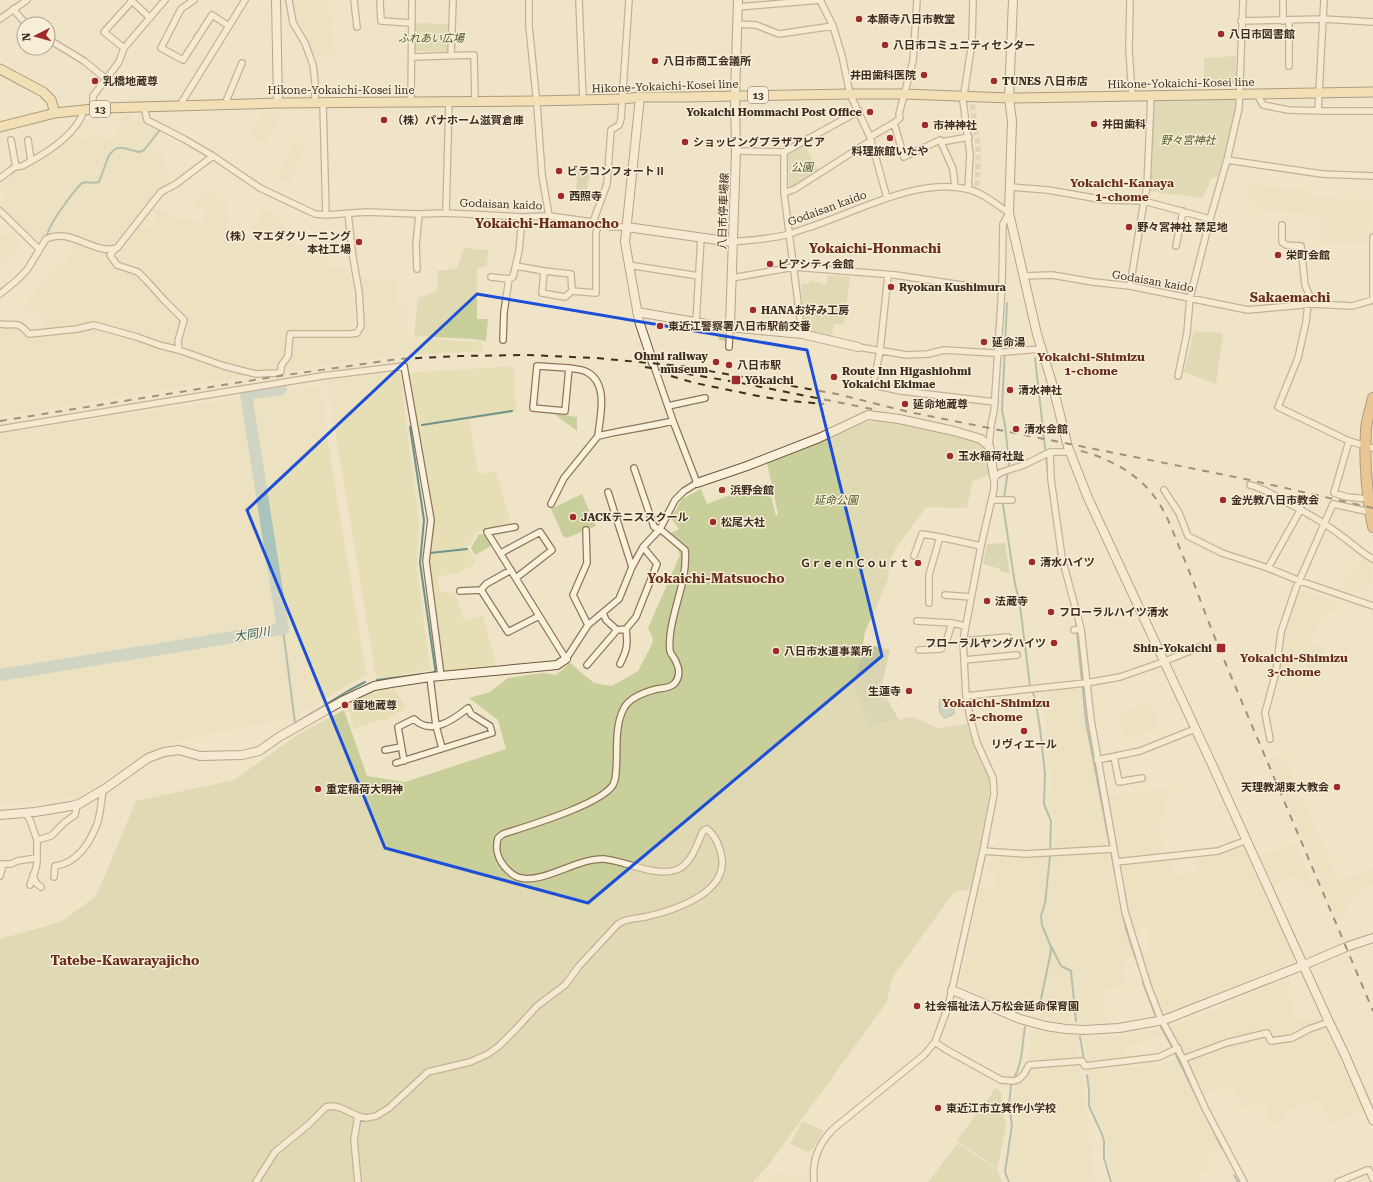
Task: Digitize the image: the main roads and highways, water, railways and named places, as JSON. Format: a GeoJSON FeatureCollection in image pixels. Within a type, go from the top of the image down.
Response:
{"type":"FeatureCollection","features":[{"type":"Feature","properties":{"kind":"highway"},"geometry":{"type":"LineString","coordinates":[[1373,398],[1366,430],[1370,447],[1366,482],[1373,527]]}},
{"type":"Feature","properties":{"kind":"main road"},"geometry":{"type":"LineString","coordinates":[[0,68],[43,92],[51,100],[55,113]]}},
{"type":"Feature","properties":{"kind":"main road","name":"Hikone-Yokaichi-Kosei line"},"geometry":{"type":"LineString","coordinates":[[0,127],[55,113],[180,105],[536,101],[622,99],[640,97],[850,94],[904,94],[1009,98],[1373,92]]}},
{"type":"Feature","properties":{"kind":"water"},"geometry":{"type":"Polygon","coordinates":[[[944,697],[953,702],[954,707],[954,714],[945,718],[941,714],[939,707],[940,699],[944,697]]]}},
{"type":"Feature","properties":{"kind":"waterway"},"geometry":{"type":"LineString","coordinates":[[47,237],[51,225],[56,217],[82,183],[99,182],[109,155],[114,150],[117,148],[124,148],[139,152],[144,150],[160,130]]}},
{"type":"Feature","properties":{"kind":"waterway"},"geometry":{"type":"LineString","coordinates":[[1007,303],[1002,411],[1009,463],[1003,505],[1021,613],[1030,686],[1035,698],[1040,728],[1045,774],[1044,804],[1051,821],[1050,856],[1045,903],[1041,916],[1042,925],[1051,947],[1051,951],[1041,999],[1035,1010]]}},
{"type":"Feature","properties":{"kind":"waterway"},"geometry":{"type":"LineString","coordinates":[[1035,358],[1048,474]]}},
{"type":"Feature","properties":{"kind":"waterway","name":"大同川"},"geometry":{"type":"LineString","coordinates":[[0,675],[283,629],[246,394],[281,389]]}},
{"type":"Feature","properties":{"kind":"waterway"},"geometry":{"type":"LineString","coordinates":[[422,425],[512,411]]}},
{"type":"Feature","properties":{"kind":"waterway"},"geometry":{"type":"LineString","coordinates":[[410,427],[424,520],[420,563],[435,668],[435,672],[430,673]]}},
{"type":"Feature","properties":{"kind":"waterway"},"geometry":{"type":"LineString","coordinates":[[430,553],[467,549]]}},
{"type":"Feature","properties":{"kind":"waterway"},"geometry":{"type":"LineString","coordinates":[[1076,622],[1086,722],[1110,846]]}},
{"type":"Feature","properties":{"kind":"waterway"},"geometry":{"type":"LineString","coordinates":[[283,629],[295,723],[365,682]]}},
{"type":"Feature","properties":{"kind":"waterway"},"geometry":{"type":"LineString","coordinates":[[377,680],[423,674]]}},
{"type":"Feature","properties":{"kind":"waterway"},"geometry":{"type":"LineString","coordinates":[[1111,852],[1126,929],[1139,968]]}},
{"type":"Feature","properties":{"kind":"waterway"},"geometry":{"type":"LineString","coordinates":[[1052,948],[1061,966],[1071,971],[1076,1021]]}},
{"type":"Feature","properties":{"kind":"waterway"},"geometry":{"type":"LineString","coordinates":[[1143,983],[1156,1017]]}},
{"type":"Feature","properties":{"kind":"waterway"},"geometry":{"type":"LineString","coordinates":[[1015,1076],[1021,1058],[1025,1027]]}},
{"type":"Feature","properties":{"kind":"waterway"},"geometry":{"type":"LineString","coordinates":[[1161,1027],[1172,1047]]}},
{"type":"Feature","properties":{"kind":"waterway"},"geometry":{"type":"LineString","coordinates":[[1080,1037],[1084,1060]]}},
{"type":"Feature","properties":{"kind":"waterway"},"geometry":{"type":"LineString","coordinates":[[1176,1055],[1222,1148]]}},
{"type":"Feature","properties":{"kind":"waterway"},"geometry":{"type":"LineString","coordinates":[[1087,1075],[1089,1106],[1102,1134],[1104,1141],[1104,1158],[1111,1182]]}},
{"type":"Feature","properties":{"kind":"waterway"},"geometry":{"type":"LineString","coordinates":[[1009,1182],[1005,1172],[1012,1125],[1009,1106],[1011,1085]]}},
{"type":"Feature","properties":{"kind":"waterway"},"geometry":{"type":"LineString","coordinates":[[1234,1175],[1238,1182]]}},
{"type":"Feature","properties":{"kind":"tunnel"},"geometry":{"type":"LineString","coordinates":[[971,96],[978,146],[976,192]]}},
{"type":"Feature","properties":{"kind":"railway"},"geometry":{"type":"LineString","coordinates":[[0,421],[279,376],[397,359],[527,355],[596,358],[681,366],[837,394],[909,412],[1250,480],[1373,508]]}},
{"type":"Feature","properties":{"kind":"railway"},"geometry":{"type":"LineString","coordinates":[[645,367],[736,382],[877,410]]}},
{"type":"Feature","properties":{"kind":"railway"},"geometry":{"type":"LineString","coordinates":[[671,376],[695,383],[763,397],[824,404]]}},
{"type":"Feature","properties":{"kind":"railway"},"geometry":{"type":"LineString","coordinates":[[1081,451],[1113,463],[1133,475],[1156,499],[1170,523],[1211,629],[1373,1011]]}},
{"type":"Feature","properties":{"kind":"place","name":"本願寺八日市教堂"},"geometry":{"type":"Point","coordinates":[859,19]}},
{"type":"Feature","properties":{"kind":"place","name":"八日市図書館"},"geometry":{"type":"Point","coordinates":[1221,34]}},
{"type":"Feature","properties":{"kind":"place","name":"八日市コミュニティセンター"},"geometry":{"type":"Point","coordinates":[885,45]}},
{"type":"Feature","properties":{"kind":"place","name":"八日市商工会議所"},"geometry":{"type":"Point","coordinates":[655,61]}},
{"type":"Feature","properties":{"kind":"place","name":"井田歯科医院"},"geometry":{"type":"Point","coordinates":[924,75]}},
{"type":"Feature","properties":{"kind":"place","name":"乳橋地蔵尊"},"geometry":{"type":"Point","coordinates":[95,81]}},
{"type":"Feature","properties":{"kind":"place","name":"TUNES 八日市店"},"geometry":{"type":"Point","coordinates":[994,81]}},
{"type":"Feature","properties":{"kind":"place","name":"Yokaichi Hommachi Post Office"},"geometry":{"type":"Point","coordinates":[870,112]}},
{"type":"Feature","properties":{"kind":"place","name":"（株）パナホーム滋賀倉庫"},"geometry":{"type":"Point","coordinates":[384,120]}},
{"type":"Feature","properties":{"kind":"place","name":"井田歯科"},"geometry":{"type":"Point","coordinates":[1094,124]}},
{"type":"Feature","properties":{"kind":"place","name":"市神神社"},"geometry":{"type":"Point","coordinates":[925,125]}},
{"type":"Feature","properties":{"kind":"place","name":"料理旅館いたや"},"geometry":{"type":"Point","coordinates":[890,138]}},
{"type":"Feature","properties":{"kind":"place","name":"ショッピングプラザアピア"},"geometry":{"type":"Point","coordinates":[685,142]}},
{"type":"Feature","properties":{"kind":"place","name":"ビラコンフォートⅡ"},"geometry":{"type":"Point","coordinates":[559,171]}},
{"type":"Feature","properties":{"kind":"place","name":"西照寺"},"geometry":{"type":"Point","coordinates":[561,196]}},
{"type":"Feature","properties":{"kind":"place","name":"野々宮神社 禁足地"},"geometry":{"type":"Point","coordinates":[1129,227]}},
{"type":"Feature","properties":{"kind":"place","name":"（株）マエダクリーニング 本社工場"},"geometry":{"type":"Point","coordinates":[359,242]}},
{"type":"Feature","properties":{"kind":"place","name":"栄町会館"},"geometry":{"type":"Point","coordinates":[1278,255]}},
{"type":"Feature","properties":{"kind":"place","name":"ピアシティ会館"},"geometry":{"type":"Point","coordinates":[770,264]}},
{"type":"Feature","properties":{"kind":"place","name":"Ryokan Kushimura"},"geometry":{"type":"Point","coordinates":[891,287]}},
{"type":"Feature","properties":{"kind":"place","name":"HANAお好み工房"},"geometry":{"type":"Point","coordinates":[753,310]}},
{"type":"Feature","properties":{"kind":"place","name":"東近江警察署八日市駅前交番"},"geometry":{"type":"Point","coordinates":[660,326]}},
{"type":"Feature","properties":{"kind":"place","name":"延命湯"},"geometry":{"type":"Point","coordinates":[984,342]}},
{"type":"Feature","properties":{"kind":"place","name":"Ohmi railway museum"},"geometry":{"type":"Point","coordinates":[716,362]}},
{"type":"Feature","properties":{"kind":"place","name":"八日市駅"},"geometry":{"type":"Point","coordinates":[729,365]}},
{"type":"Feature","properties":{"kind":"place","name":"Route Inn Higashiohmi Yokaichi Ekimae"},"geometry":{"type":"Point","coordinates":[834,377]}},
{"type":"Feature","properties":{"kind":"place","name":"Yōkaichi"},"geometry":{"type":"Point","coordinates":[736,380]}},
{"type":"Feature","properties":{"kind":"place","name":"清水神社"},"geometry":{"type":"Point","coordinates":[1010,390]}},
{"type":"Feature","properties":{"kind":"place","name":"延命地蔵尊"},"geometry":{"type":"Point","coordinates":[905,404]}},
{"type":"Feature","properties":{"kind":"place","name":"清水会館"},"geometry":{"type":"Point","coordinates":[1016,429]}},
{"type":"Feature","properties":{"kind":"place","name":"玉水稲荷社趾"},"geometry":{"type":"Point","coordinates":[950,456]}},
{"type":"Feature","properties":{"kind":"place","name":"浜野会館"},"geometry":{"type":"Point","coordinates":[722,490]}},
{"type":"Feature","properties":{"kind":"place","name":"金光教八日市教会"},"geometry":{"type":"Point","coordinates":[1223,500]}},
{"type":"Feature","properties":{"kind":"place","name":"JACKテニススクール"},"geometry":{"type":"Point","coordinates":[573,517]}},
{"type":"Feature","properties":{"kind":"place","name":"松尾大社"},"geometry":{"type":"Point","coordinates":[713,522]}},
{"type":"Feature","properties":{"kind":"place","name":"清水ハイツ"},"geometry":{"type":"Point","coordinates":[1032,562]}},
{"type":"Feature","properties":{"kind":"place","name":"ＧｒｅｅｎＣｏｕｒｔ"},"geometry":{"type":"Point","coordinates":[918,563]}},
{"type":"Feature","properties":{"kind":"place","name":"法蔵寺"},"geometry":{"type":"Point","coordinates":[987,601]}},
{"type":"Feature","properties":{"kind":"place","name":"フローラルハイツ清水"},"geometry":{"type":"Point","coordinates":[1051,612]}},
{"type":"Feature","properties":{"kind":"place","name":"フローラルヤングハイツ"},"geometry":{"type":"Point","coordinates":[1054,643]}},
{"type":"Feature","properties":{"kind":"place","name":"Shin-Yokaichi"},"geometry":{"type":"Point","coordinates":[1221,648]}},
{"type":"Feature","properties":{"kind":"place","name":"八日市水道事業所"},"geometry":{"type":"Point","coordinates":[776,651]}},
{"type":"Feature","properties":{"kind":"place","name":"生蓮寺"},"geometry":{"type":"Point","coordinates":[909,691]}},
{"type":"Feature","properties":{"kind":"place","name":"鐘地蔵尊"},"geometry":{"type":"Point","coordinates":[345,705]}},
{"type":"Feature","properties":{"kind":"place","name":"リヴィエール"},"geometry":{"type":"Point","coordinates":[1024,731]}},
{"type":"Feature","properties":{"kind":"place","name":"天理教湖東大教会"},"geometry":{"type":"Point","coordinates":[1337,787]}},
{"type":"Feature","properties":{"kind":"place","name":"重定稲荷大明神"},"geometry":{"type":"Point","coordinates":[318,789]}},
{"type":"Feature","properties":{"kind":"place","name":"社会福祉法人万松会延命保育園"},"geometry":{"type":"Point","coordinates":[917,1006]}},
{"type":"Feature","properties":{"kind":"place","name":"東近江市立箕作小学校"},"geometry":{"type":"Point","coordinates":[938,1108]}},
{"type":"Feature","properties":{"kind":"district","name":"Yokaichi-Kanaya 1-chome"},"geometry":{"type":"Point","coordinates":[1122,190]}},
{"type":"Feature","properties":{"kind":"district","name":"Yokaichi-Hamanocho"},"geometry":{"type":"Point","coordinates":[547,223]}},
{"type":"Feature","properties":{"kind":"district","name":"Yokaichi-Honmachi"},"geometry":{"type":"Point","coordinates":[875,248]}},
{"type":"Feature","properties":{"kind":"district","name":"Sakaemachi"},"geometry":{"type":"Point","coordinates":[1290,297]}},
{"type":"Feature","properties":{"kind":"district","name":"Yokaichi-Shimizu 1-chome"},"geometry":{"type":"Point","coordinates":[1091,364]}},
{"type":"Feature","properties":{"kind":"district","name":"Yokaichi-Matsuocho"},"geometry":{"type":"Point","coordinates":[716,578]}},
{"type":"Feature","properties":{"kind":"district","name":"Yokaichi-Shimizu 3-chome"},"geometry":{"type":"Point","coordinates":[1294,665]}},
{"type":"Feature","properties":{"kind":"district","name":"Yokaichi-Shimizu 2-chome"},"geometry":{"type":"Point","coordinates":[996,710]}},
{"type":"Feature","properties":{"kind":"district","name":"Tatebe-Kawarayajicho"},"geometry":{"type":"Point","coordinates":[125,960]}},
{"type":"Feature","properties":{"kind":"park label","name":"ふれあい広場"},"geometry":{"type":"Point","coordinates":[431,38]}},
{"type":"Feature","properties":{"kind":"park label","name":"野々宮神社"},"geometry":{"type":"Point","coordinates":[1188,140]}},
{"type":"Feature","properties":{"kind":"park label","name":"公園"},"geometry":{"type":"Point","coordinates":[802,167]}},
{"type":"Feature","properties":{"kind":"park label","name":"延命公園"},"geometry":{"type":"Point","coordinates":[836,500]}}]}
